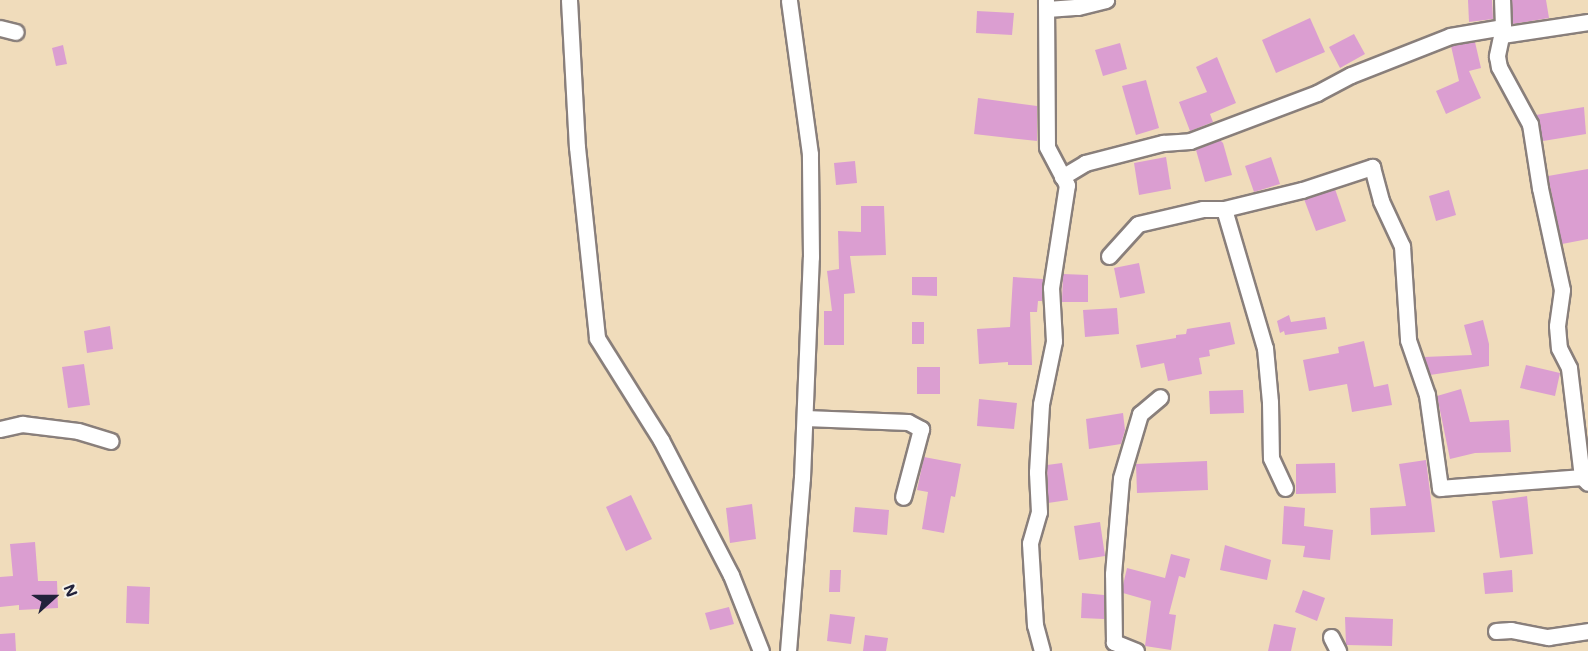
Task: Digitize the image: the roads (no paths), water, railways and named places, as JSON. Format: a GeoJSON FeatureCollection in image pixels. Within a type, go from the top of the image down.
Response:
{"type":"FeatureCollection","features":[{"type":"Feature","properties":{"kind":"street"},"geometry":{"type":"LineString","coordinates":[[569,0],[577,147],[597,338],[661,440],[731,575],[761,651]]}},
{"type":"Feature","properties":{"kind":"street"},"geometry":{"type":"LineString","coordinates":[[788,651],[805,418],[811,257],[810,154],[789,0]]}},
{"type":"Feature","properties":{"kind":"street"},"geometry":{"type":"LineString","coordinates":[[1042,651],[1035,625],[1030,543],[1039,512],[1037,472],[1041,404],[1054,341],[1051,288],[1066,184],[1047,147],[1047,5],[1078,7],[1106,0]]}},
{"type":"Feature","properties":{"kind":"street"},"geometry":{"type":"LineString","coordinates":[[1109,256],[1138,224],[1203,209],[1224,209],[1302,190],[1372,167],[1381,201],[1402,246],[1408,340],[1427,395],[1440,488],[1585,480],[1569,368],[1559,348],[1557,326],[1562,290],[1530,124],[1499,67],[1497,56],[1502,31],[1502,0]]}},
{"type":"Feature","properties":{"kind":"street"},"geometry":{"type":"LineString","coordinates":[[1062,177],[1085,163],[1163,143],[1191,141],[1317,93],[1351,75],[1450,36],[1588,22]]}},
{"type":"Feature","properties":{"kind":"street"},"geometry":{"type":"LineString","coordinates":[[0,28],[16,32]]}},
{"type":"Feature","properties":{"kind":"street"},"geometry":{"type":"LineString","coordinates":[[1224,209],[1265,348],[1270,402],[1271,458],[1285,488]]}},
{"type":"Feature","properties":{"kind":"street"},"geometry":{"type":"LineString","coordinates":[[1136,651],[1114,642],[1113,574],[1121,478],[1140,414],[1160,397]]}},
{"type":"Feature","properties":{"kind":"street"},"geometry":{"type":"LineString","coordinates":[[805,418],[908,422],[921,429],[903,497]]}},
{"type":"Feature","properties":{"kind":"street"},"geometry":{"type":"LineString","coordinates":[[0,429],[31,425],[78,431],[111,441]]}},
{"type":"Feature","properties":{"kind":"street"},"geometry":{"type":"LineString","coordinates":[[1496,631],[1511,630],[1548,637],[1588,631]]}}]}
